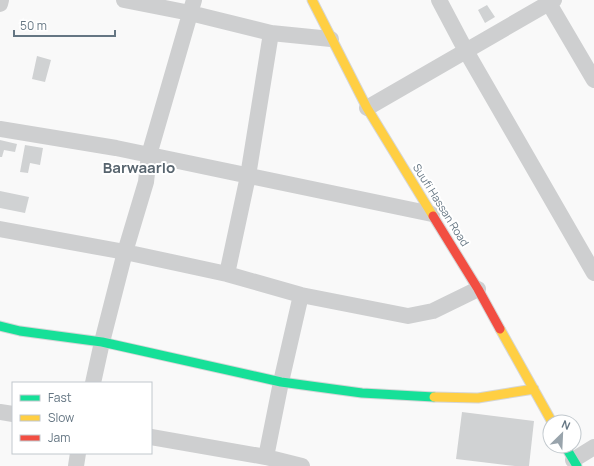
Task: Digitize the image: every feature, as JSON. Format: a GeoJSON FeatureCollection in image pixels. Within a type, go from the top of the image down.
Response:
{"type":"FeatureCollection","features":[{"type":"Feature","properties":{"kind":"street"},"geometry":{"type":"LineString","coordinates":[[0,4],[1,0]]}},
{"type":"Feature","properties":{"kind":"street"},"geometry":{"type":"LineString","coordinates":[[124,0],[192,6],[272,33],[331,39]]}},
{"type":"Feature","properties":{"kind":"street","name":"Suufi Hassan Road"},"geometry":{"type":"LineString","coordinates":[[312,0],[367,108],[478,289],[548,414]]}},
{"type":"Feature","properties":{"kind":"street"},"geometry":{"type":"LineString","coordinates":[[439,0],[466,51],[594,273]]}},
{"type":"Feature","properties":{"kind":"street"},"geometry":{"type":"LineString","coordinates":[[367,108],[550,1],[594,80]]}},
{"type":"Feature","properties":{"kind":"street"},"geometry":{"type":"LineString","coordinates":[[93,382],[125,252],[146,182],[149,155],[192,6]]}},
{"type":"Feature","properties":{"kind":"street"},"geometry":{"type":"LineString","coordinates":[[227,274],[248,176],[272,33]]}},
{"type":"Feature","properties":{"kind":"street"},"geometry":{"type":"LineString","coordinates":[[0,129],[149,155],[432,214]]}},
{"type":"Feature","properties":{"kind":"street"},"geometry":{"type":"LineString","coordinates":[[0,229],[125,252],[227,274],[301,295],[408,316],[433,311],[478,289]]}},
{"type":"Feature","properties":{"kind":"street"},"geometry":{"type":"LineString","coordinates":[[266,457],[301,295]]}},
{"type":"Feature","properties":{"kind":"street"},"geometry":{"type":"LineString","coordinates":[[0,326],[20,331],[102,342],[281,382],[362,393],[425,397],[478,398],[534,389]]}},
{"type":"Feature","properties":{"kind":"street"},"geometry":{"type":"LineString","coordinates":[[0,412],[12,414]]}},
{"type":"Feature","properties":{"kind":"street"},"geometry":{"type":"LineString","coordinates":[[152,437],[245,460],[266,457],[302,466]]}},
{"type":"Feature","properties":{"kind":"street"},"geometry":{"type":"LineString","coordinates":[[570,454],[575,463],[594,448]]}},
{"type":"Feature","properties":{"kind":"street"},"geometry":{"type":"LineString","coordinates":[[76,466],[78,454]]}},
{"type":"Feature","properties":{"kind":"building"},"geometry":{"type":"Polygon","coordinates":[[[487,5],[495,17],[485,23],[478,10],[487,5]]]}},
{"type":"Feature","properties":{"kind":"building"},"geometry":{"type":"Polygon","coordinates":[[[37,56],[51,60],[45,82],[32,79],[37,56]]]}},
{"type":"Feature","properties":{"kind":"building"},"geometry":{"type":"Polygon","coordinates":[[[0,140],[17,144],[15,152],[4,150],[2,157],[0,157],[0,140]]]}},
{"type":"Feature","properties":{"kind":"building"},"geometry":{"type":"Polygon","coordinates":[[[25,145],[43,148],[40,165],[30,163],[28,173],[20,172],[25,145]]]}},
{"type":"Feature","properties":{"kind":"building"},"geometry":{"type":"Polygon","coordinates":[[[0,191],[29,197],[25,213],[0,208],[0,191]]]}},
{"type":"Feature","properties":{"kind":"building"},"geometry":{"type":"Polygon","coordinates":[[[462,412],[534,421],[529,466],[515,466],[456,459],[462,412]]]}},
{"type":"Feature","properties":{"kind":"traffic: fast"},"geometry":{"type":"LineString","coordinates":[[0,326],[20,331],[102,342],[281,382],[362,393],[434,397]]}},
{"type":"Feature","properties":{"kind":"traffic: fast"},"geometry":{"type":"LineString","coordinates":[[570,454],[577,466]]}},
{"type":"Feature","properties":{"kind":"traffic: slow"},"geometry":{"type":"LineString","coordinates":[[312,0],[367,108],[433,216]]}},
{"type":"Feature","properties":{"kind":"traffic: slow"},"geometry":{"type":"LineString","coordinates":[[500,329],[548,414]]}},
{"type":"Feature","properties":{"kind":"traffic: slow"},"geometry":{"type":"LineString","coordinates":[[434,397],[478,398],[534,389]]}},
{"type":"Feature","properties":{"kind":"traffic: jam"},"geometry":{"type":"LineString","coordinates":[[433,216],[478,289],[500,329]]}},
{"type":"Feature","properties":{"kind":"district","name":"Barwaarlo"},"geometry":{"type":"Point","coordinates":[139,168]}}]}
